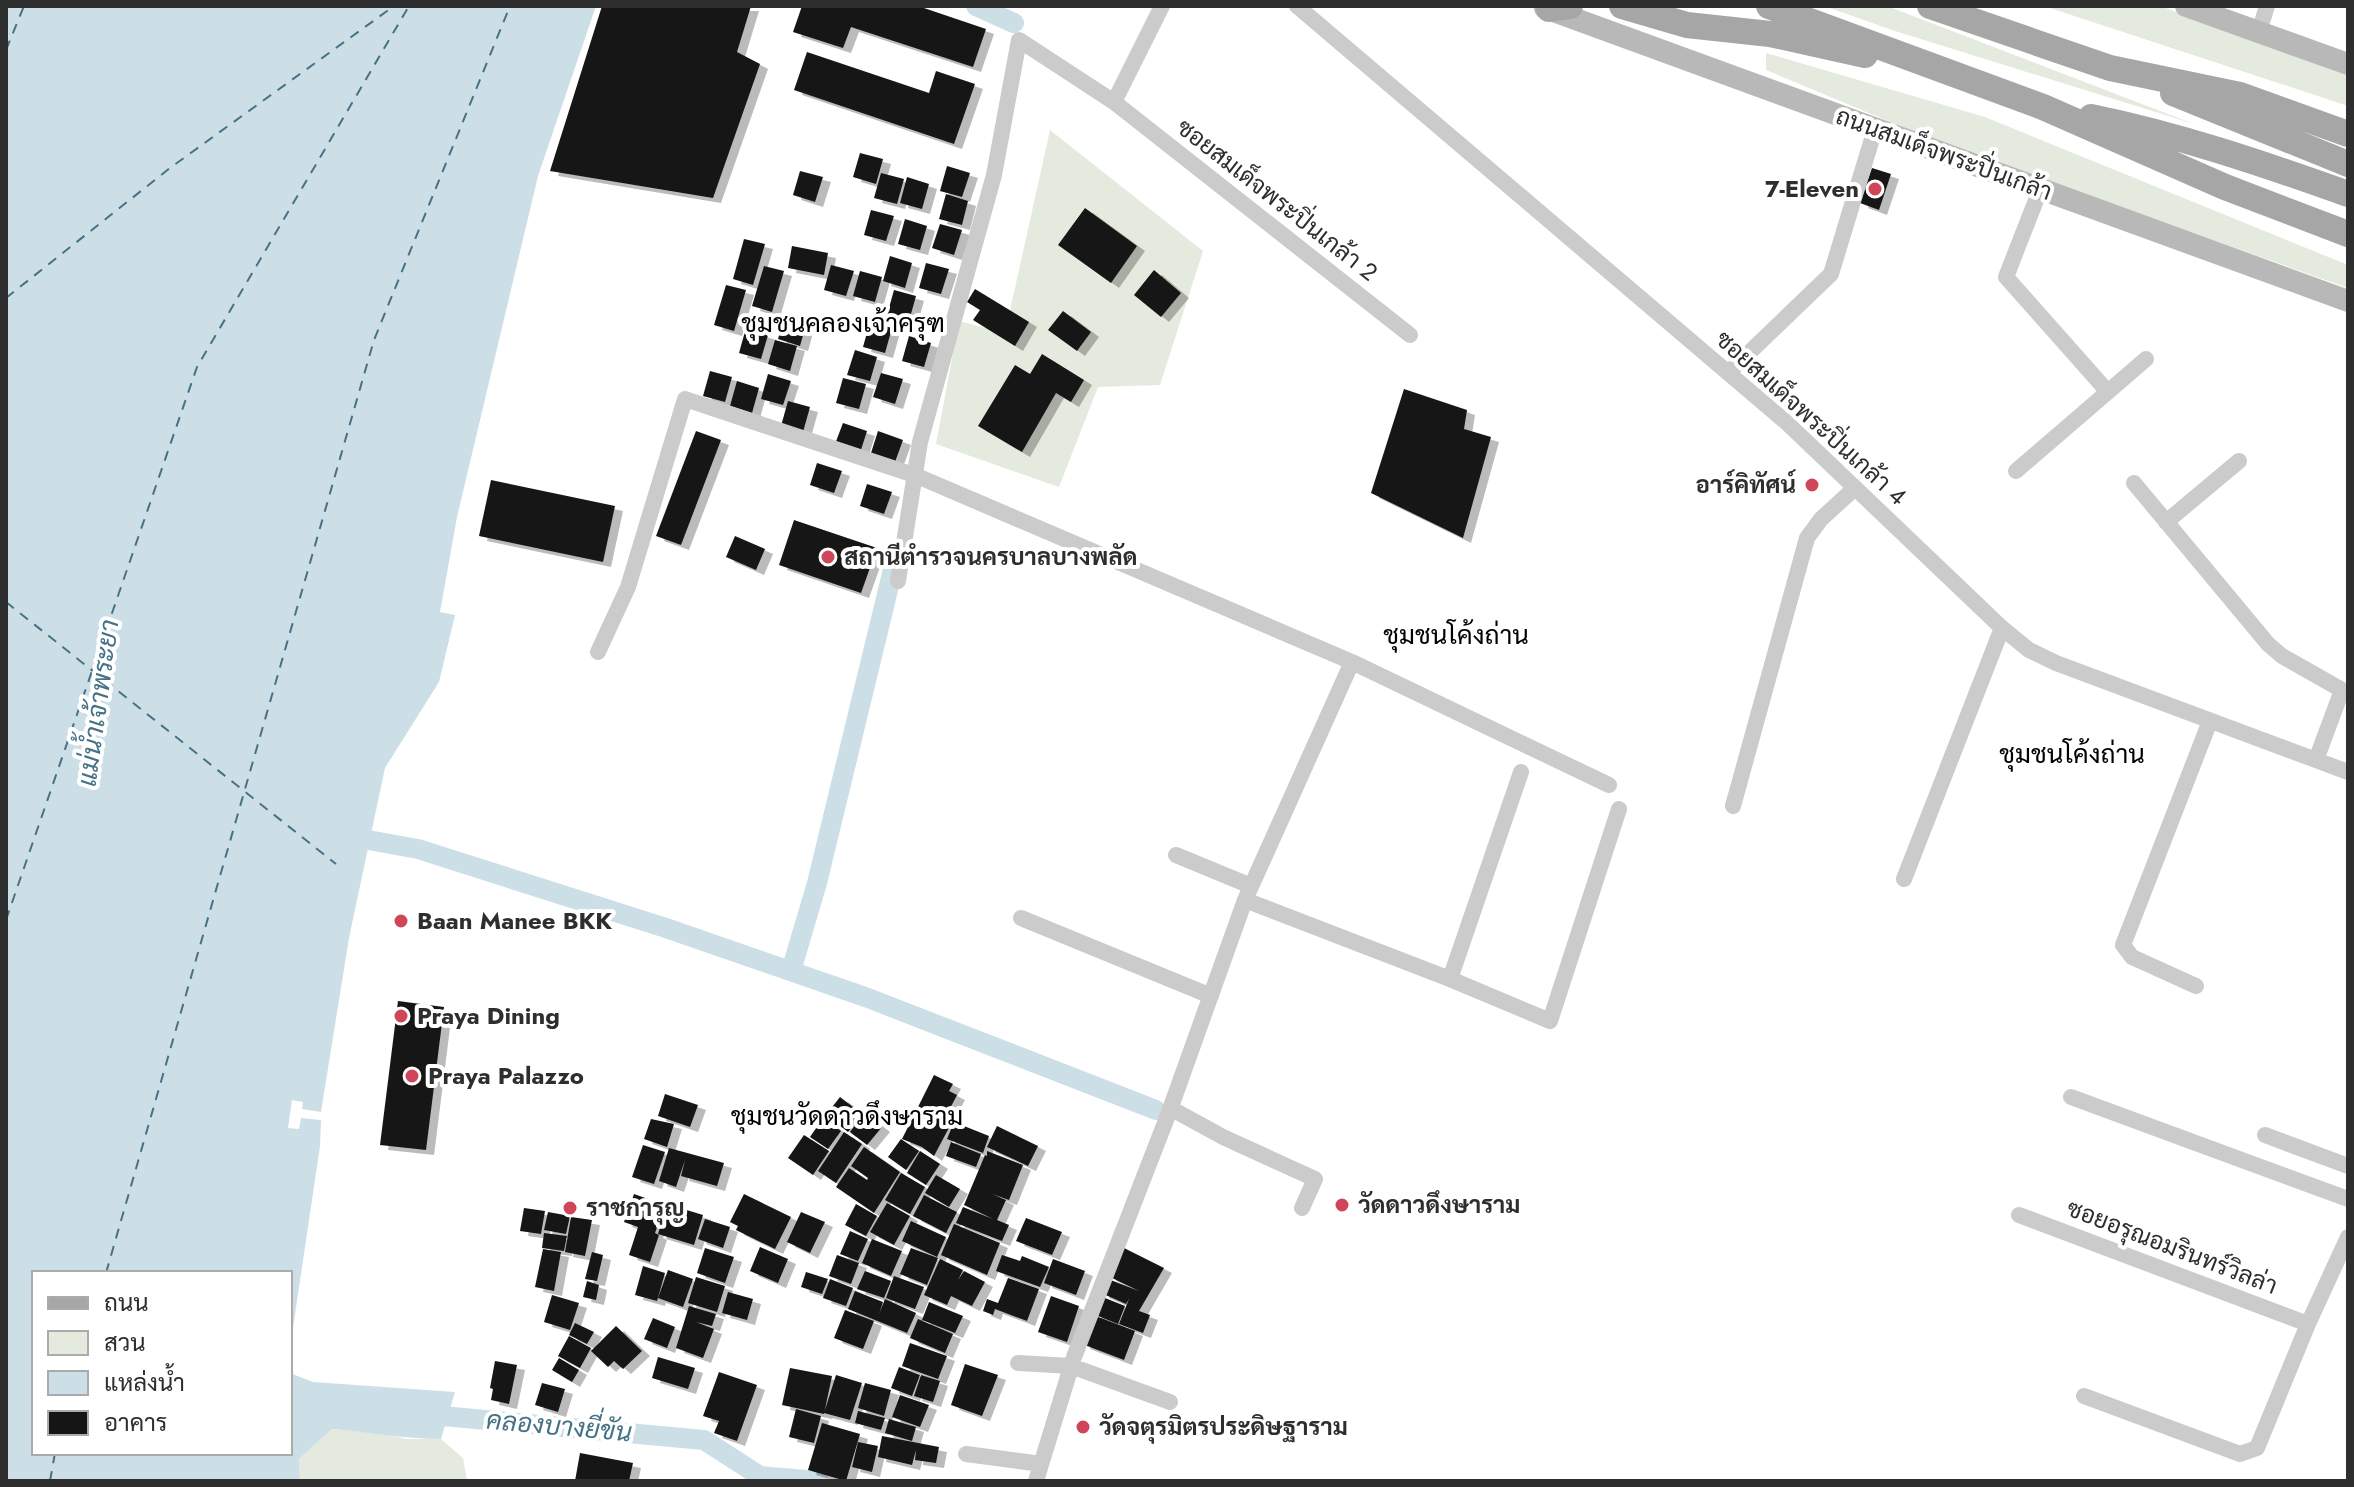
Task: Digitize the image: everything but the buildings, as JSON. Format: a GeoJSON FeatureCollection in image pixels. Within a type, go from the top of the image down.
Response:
{"type":"FeatureCollection","features":[{"type":"Feature","properties":{"kind":"main road"},"geometry":{"type":"LineString","coordinates":[[1622,6],[1687,25],[1770,34],[1938,70]]}},
{"type":"Feature","properties":{"kind":"main road"},"geometry":{"type":"LineString","coordinates":[[1769,6],[2043,107],[2225,187],[2348,234]]}},
{"type":"Feature","properties":{"kind":"main road"},"geometry":{"type":"LineString","coordinates":[[1930,6],[2110,68],[2348,164]]}},
{"type":"Feature","properties":{"kind":"main road"},"geometry":{"type":"LineString","coordinates":[[2186,6],[2348,64]]}},
{"type":"Feature","properties":{"kind":"main road","name":"ถนนสมเด็จพระปิ่นเกล้า"},"geometry":{"type":"LineString","coordinates":[[1553,7],[1875,129],[2348,301]]}},
{"type":"Feature","properties":{"kind":"main road"},"geometry":{"type":"LineString","coordinates":[[2110,68],[2240,95],[2348,134]]}},
{"type":"Feature","properties":{"kind":"main road"},"geometry":{"type":"LineString","coordinates":[[2043,107],[2147,130],[2222,151],[2348,194]]}},
{"type":"Feature","properties":{"kind":"street"},"geometry":{"type":"LineString","coordinates":[[1114,102],[1162,6]]}},
{"type":"Feature","properties":{"kind":"street","name":"ซอยสมเด็จพระปิ่นเกล้า 4"},"geometry":{"type":"LineString","coordinates":[[1297,6],[1786,422],[2002,628],[2029,650],[2056,663],[2348,772]]}},
{"type":"Feature","properties":{"kind":"street"},"geometry":{"type":"LineString","coordinates":[[2259,32],[2267,6]]}},
{"type":"Feature","properties":{"kind":"street","name":"ซอยสมเด็จพระปิ่นเกล้า 2"},"geometry":{"type":"LineString","coordinates":[[898,581],[920,442],[994,175],[1019,40],[1114,102],[1410,335]]}},
{"type":"Feature","properties":{"kind":"street"},"geometry":{"type":"LineString","coordinates":[[1728,373],[1831,274],[1875,129]]}},
{"type":"Feature","properties":{"kind":"street"},"geometry":{"type":"LineString","coordinates":[[2040,190],[2006,277],[2108,392]]}},
{"type":"Feature","properties":{"kind":"street"},"geometry":{"type":"LineString","coordinates":[[2016,471],[2146,359]]}},
{"type":"Feature","properties":{"kind":"street"},"geometry":{"type":"LineString","coordinates":[[598,652],[628,587],[685,399],[917,476],[1352,662],[1609,785]]}},
{"type":"Feature","properties":{"kind":"street"},"geometry":{"type":"LineString","coordinates":[[2166,522],[2239,461]]}},
{"type":"Feature","properties":{"kind":"street"},"geometry":{"type":"LineString","coordinates":[[2134,483],[2268,644],[2282,656],[2342,690],[2316,760]]}},
{"type":"Feature","properties":{"kind":"street"},"geometry":{"type":"LineString","coordinates":[[1733,806],[1807,538],[1821,519],[1855,488]]}},
{"type":"Feature","properties":{"kind":"street"},"geometry":{"type":"LineString","coordinates":[[1904,879],[2002,628]]}},
{"type":"Feature","properties":{"kind":"street"},"geometry":{"type":"LineString","coordinates":[[1036,1481],[1071,1366],[1248,893],[1352,662]]}},
{"type":"Feature","properties":{"kind":"street"},"geometry":{"type":"LineString","coordinates":[[2196,986],[2132,957],[2123,945],[2210,721]]}},
{"type":"Feature","properties":{"kind":"street"},"geometry":{"type":"LineString","coordinates":[[1450,979],[1521,772]]}},
{"type":"Feature","properties":{"kind":"street"},"geometry":{"type":"LineString","coordinates":[[1176,855],[1248,893],[1550,1021],[1619,809]]}},
{"type":"Feature","properties":{"kind":"street"},"geometry":{"type":"LineString","coordinates":[[1021,918],[1211,996]]}},
{"type":"Feature","properties":{"kind":"street"},"geometry":{"type":"LineString","coordinates":[[2071,1097],[2348,1199]]}},
{"type":"Feature","properties":{"kind":"street"},"geometry":{"type":"LineString","coordinates":[[1170,1108],[1223,1137],[1315,1179],[1302,1208]]}},
{"type":"Feature","properties":{"kind":"street"},"geometry":{"type":"LineString","coordinates":[[2265,1135],[2348,1166]]}},
{"type":"Feature","properties":{"kind":"street","name":"ซอยอรุณอมรินทร์วิลล่า"},"geometry":{"type":"LineString","coordinates":[[2019,1215],[2308,1324]]}},
{"type":"Feature","properties":{"kind":"street"},"geometry":{"type":"LineString","coordinates":[[2084,1396],[2240,1454],[2250,1453],[2257,1448],[2348,1237]]}},
{"type":"Feature","properties":{"kind":"street"},"geometry":{"type":"LineString","coordinates":[[1018,1363],[1071,1366],[1170,1402]]}},
{"type":"Feature","properties":{"kind":"street"},"geometry":{"type":"LineString","coordinates":[[966,1454],[1041,1464]]}},
{"type":"Feature","properties":{"kind":"green space"},"geometry":{"type":"Polygon","coordinates":[[[1824,6],[1887,6],[2194,124],[1895,31],[1824,6]]]}},
{"type":"Feature","properties":{"kind":"green space"},"geometry":{"type":"Polygon","coordinates":[[[2044,6],[2160,6],[2348,75],[2348,106],[2044,6]]]}},
{"type":"Feature","properties":{"kind":"green space"},"geometry":{"type":"Polygon","coordinates":[[[1766,53],[1985,117],[2348,265],[2348,288],[1933,140],[1766,70],[1766,53]]]}},
{"type":"Feature","properties":{"kind":"green space"},"geometry":{"type":"Polygon","coordinates":[[[1050,130],[1203,251],[1160,385],[1098,387],[1059,487],[936,444],[959,321],[1005,333],[1050,130]]]}},
{"type":"Feature","properties":{"kind":"green space"},"geometry":{"type":"Polygon","coordinates":[[[332,1429],[381,1433],[406,1439],[441,1439],[463,1458],[467,1481],[300,1481],[299,1459],[332,1429]]]}},
{"type":"Feature","properties":{"kind":"water","name":"แม่น้ำเจ้าพระยา"},"geometry":{"type":"Polygon","coordinates":[[[6,6],[596,6],[538,176],[457,517],[440,612],[455,615],[439,682],[385,768],[349,938],[321,1112],[302,1109],[303,1102],[292,1100],[288,1128],[299,1129],[301,1118],[321,1120],[320,1146],[292,1335],[292,1271],[32,1271],[32,1455],[292,1455],[292,1374],[313,1382],[455,1392],[441,1439],[332,1429],[299,1459],[300,1481],[6,1481],[6,6]]]}},
{"type":"Feature","properties":{"kind":"waterway"},"geometry":{"type":"LineString","coordinates":[[976,6],[1014,23]]}},
{"type":"Feature","properties":{"kind":"waterway"},"geometry":{"type":"LineString","coordinates":[[791,971],[817,883],[896,557]]}},
{"type":"Feature","properties":{"kind":"waterway"},"geometry":{"type":"LineString","coordinates":[[346,836],[418,849],[666,928],[868,998],[1156,1110]]}},
{"type":"Feature","properties":{"kind":"waterway","name":"คลองบางยี่ขัน"},"geometry":{"type":"LineString","coordinates":[[421,1414],[704,1440],[760,1476],[819,1481]]}},
{"type":"Feature","properties":{"kind":"ferry route"},"geometry":{"type":"LineString","coordinates":[[6,50],[24,6]]}},
{"type":"Feature","properties":{"kind":"ferry route"},"geometry":{"type":"LineString","coordinates":[[6,298],[170,168],[394,6]]}},
{"type":"Feature","properties":{"kind":"ferry route"},"geometry":{"type":"LineString","coordinates":[[6,920],[197,367],[409,6]]}},
{"type":"Feature","properties":{"kind":"ferry route"},"geometry":{"type":"LineString","coordinates":[[107,1271],[374,340],[510,6]]}},
{"type":"Feature","properties":{"kind":"ferry route"},"geometry":{"type":"LineString","coordinates":[[6,602],[336,864]]}},
{"type":"Feature","properties":{"kind":"ferry route"},"geometry":{"type":"LineString","coordinates":[[50,1481],[55,1455]]}},
{"type":"Feature","properties":{"kind":"place","name":"7-Eleven"},"geometry":{"type":"Point","coordinates":[1875,189]}},
{"type":"Feature","properties":{"kind":"place","name":"อาร์คิทัศน์"},"geometry":{"type":"Point","coordinates":[1812,485]}},
{"type":"Feature","properties":{"kind":"place","name":"สถานีตำรวจนครบาลบางพลัด"},"geometry":{"type":"Point","coordinates":[828,557]}},
{"type":"Feature","properties":{"kind":"place","name":"Baan Manee BKK"},"geometry":{"type":"Point","coordinates":[401,921]}},
{"type":"Feature","properties":{"kind":"place","name":"Praya Dining"},"geometry":{"type":"Point","coordinates":[401,1016]}},
{"type":"Feature","properties":{"kind":"place","name":"Praya Palazzo"},"geometry":{"type":"Point","coordinates":[412,1076]}},
{"type":"Feature","properties":{"kind":"place","name":"วัดดาวดึงษาราม"},"geometry":{"type":"Point","coordinates":[1342,1205]}},
{"type":"Feature","properties":{"kind":"place","name":"ราชการุญ"},"geometry":{"type":"Point","coordinates":[570,1208]}},
{"type":"Feature","properties":{"kind":"place","name":"วัดจตุรมิตรประดิษฐาราม"},"geometry":{"type":"Point","coordinates":[1083,1427]}},
{"type":"Feature","properties":{"kind":"district","name":"ชุมชนคลองเจ้าครุฑ"},"geometry":{"type":"Point","coordinates":[843,323]}},
{"type":"Feature","properties":{"kind":"district","name":"ชุมชนโค้งถ่าน"},"geometry":{"type":"Point","coordinates":[1456,635]}},
{"type":"Feature","properties":{"kind":"district","name":"ชุมชนโค้งถ่าน"},"geometry":{"type":"Point","coordinates":[2072,754]}},
{"type":"Feature","properties":{"kind":"district","name":"ชุมชนวัดดาวดึงษาราม"},"geometry":{"type":"Point","coordinates":[847,1116]}}]}
